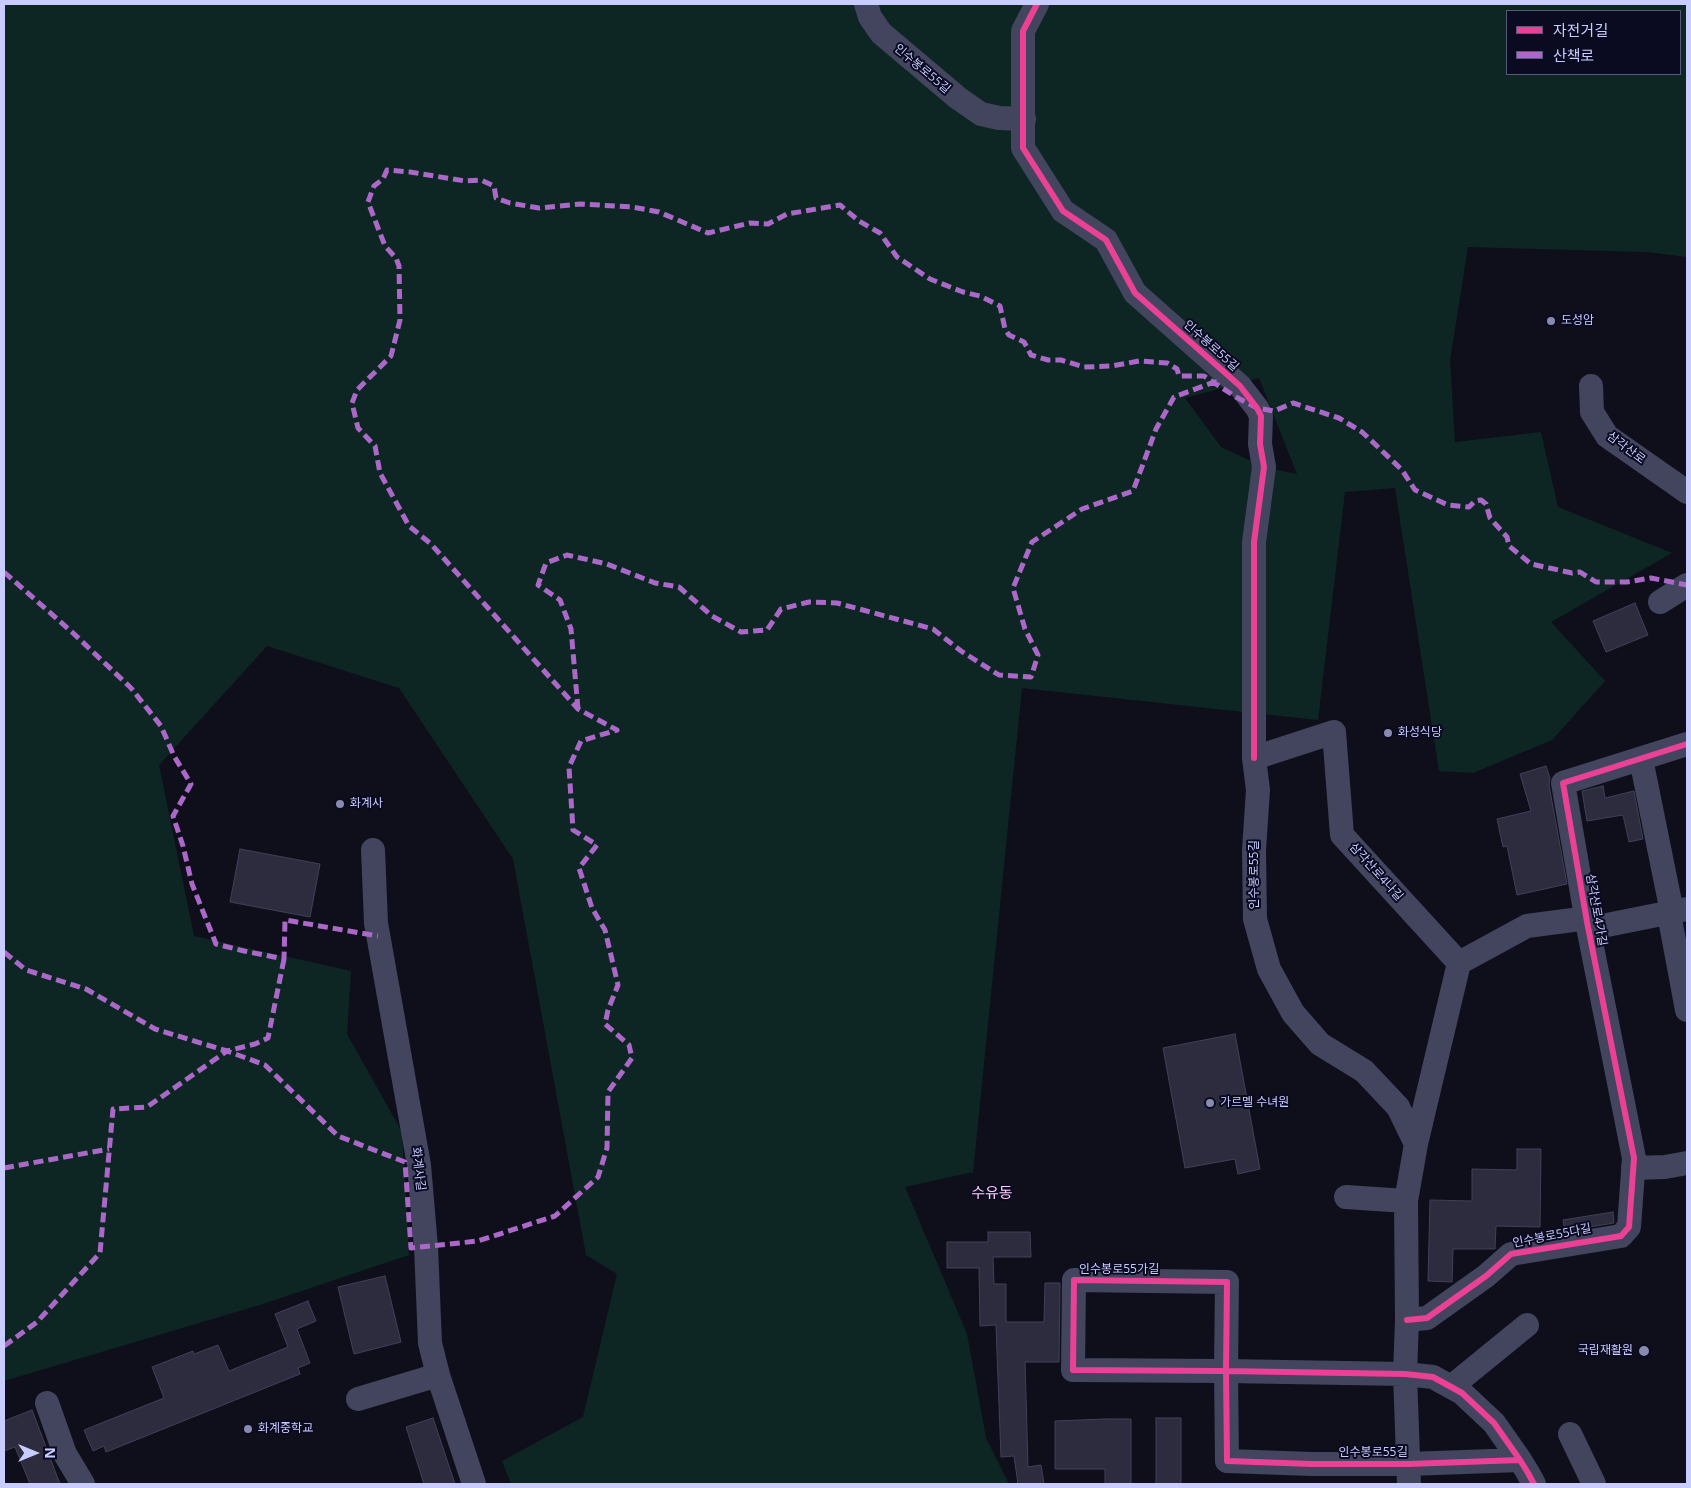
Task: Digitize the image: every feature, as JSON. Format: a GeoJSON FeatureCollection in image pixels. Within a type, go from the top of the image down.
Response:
{"type":"FeatureCollection","features":[{"type":"Feature","properties":{"kind":"street","name":"인수봉로55길"},"geometry":{"type":"LineString","coordinates":[[866,4],[870,16],[881,34],[958,98],[981,114],[999,118],[1024,119]]}},
{"type":"Feature","properties":{"kind":"street","name":"인수봉로55길"},"geometry":{"type":"LineString","coordinates":[[1037,4],[1023,31],[1023,148],[1063,211],[1106,240],[1135,293],[1240,386],[1261,416],[1260,444],[1264,467],[1254,542],[1254,758],[1258,790],[1254,850],[1255,919],[1269,970],[1293,1013],[1320,1044],[1364,1071],[1398,1107],[1416,1144],[1406,1201],[1407,1320],[1405,1374],[1408,1474]]}},
{"type":"Feature","properties":{"kind":"street","name":"삼각산로"},"geometry":{"type":"LineString","coordinates":[[1591,386],[1592,412],[1607,436],[1687,492]]}},
{"type":"Feature","properties":{"kind":"street"},"geometry":{"type":"LineString","coordinates":[[1660,602],[1687,584]]}},
{"type":"Feature","properties":{"kind":"street","name":"삼각산로4나길"},"geometry":{"type":"LineString","coordinates":[[1254,758],[1334,732],[1342,835],[1459,963]]}},
{"type":"Feature","properties":{"kind":"street","name":"삼각산로4가길"},"geometry":{"type":"LineString","coordinates":[[1633,1168],[1634,1158],[1587,922],[1563,783],[1687,744]]}},
{"type":"Feature","properties":{"kind":"street"},"geometry":{"type":"LineString","coordinates":[[1641,758],[1680,911]]}},
{"type":"Feature","properties":{"kind":"street","name":"화계사길"},"geometry":{"type":"LineString","coordinates":[[373,850],[376,923],[419,1165],[426,1247],[430,1343],[438,1376],[474,1484]]}},
{"type":"Feature","properties":{"kind":"street"},"geometry":{"type":"LineString","coordinates":[[1416,1144],[1459,963],[1527,926],[1580,919],[1597,927],[1680,911]]}},
{"type":"Feature","properties":{"kind":"street"},"geometry":{"type":"LineString","coordinates":[[1680,911],[1670,920],[1687,1010]]}},
{"type":"Feature","properties":{"kind":"street"},"geometry":{"type":"LineString","coordinates":[[1633,1168],[1665,1167],[1687,1163]]}},
{"type":"Feature","properties":{"kind":"street","name":"인수봉로55다길"},"geometry":{"type":"LineString","coordinates":[[1407,1320],[1426,1318],[1486,1276],[1511,1254],[1621,1236],[1629,1227],[1633,1168]]}},
{"type":"Feature","properties":{"kind":"street"},"geometry":{"type":"LineString","coordinates":[[1346,1197],[1406,1201]]}},
{"type":"Feature","properties":{"kind":"street","name":"인수봉로55가길"},"geometry":{"type":"LineString","coordinates":[[1227,1461],[1226,1371],[1227,1282],[1074,1280],[1073,1370],[1226,1371],[1433,1376],[1462,1393],[1494,1423],[1534,1484]]}},
{"type":"Feature","properties":{"kind":"street"},"geometry":{"type":"LineString","coordinates":[[1451,1387],[1527,1325]]}},
{"type":"Feature","properties":{"kind":"street"},"geometry":{"type":"LineString","coordinates":[[358,1399],[438,1376]]}},
{"type":"Feature","properties":{"kind":"street"},"geometry":{"type":"LineString","coordinates":[[47,1403],[65,1454],[83,1484]]}},
{"type":"Feature","properties":{"kind":"street"},"geometry":{"type":"LineString","coordinates":[[1570,1434],[1594,1484]]}},
{"type":"Feature","properties":{"kind":"street","name":"인수봉로55길"},"geometry":{"type":"LineString","coordinates":[[1227,1461],[1312,1464],[1408,1474],[1520,1460]]}},
{"type":"Feature","properties":{"kind":"green space"},"geometry":{"type":"Polygon","coordinates":[[[4,4],[1687,4],[1687,257],[1646,252],[1468,247],[1450,360],[1455,442],[1541,432],[1558,507],[1672,553],[1551,622],[1605,681],[1552,740],[1473,773],[1439,771],[1395,488],[1345,492],[1318,720],[1022,688],[973,1172],[905,1187],[967,1334],[986,1438],[1009,1484],[511,1484],[502,1461],[583,1417],[617,1274],[586,1255],[513,859],[399,688],[267,646],[159,765],[194,936],[351,971],[347,1034],[402,1132],[409,1255],[263,1304],[4,1381],[4,4]],[[1259,378],[1185,398],[1221,447],[1264,467],[1297,474],[1259,378]]]}},
{"type":"Feature","properties":{"kind":"building"},"geometry":{"type":"Polygon","coordinates":[[[1635,603],[1648,635],[1606,652],[1593,621],[1635,603]]]}},
{"type":"Feature","properties":{"kind":"building"},"geometry":{"type":"Polygon","coordinates":[[[1546,766],[1550,778],[1549,785],[1567,884],[1517,895],[1507,846],[1503,847],[1497,819],[1531,811],[1520,774],[1546,766]]]}},
{"type":"Feature","properties":{"kind":"building"},"geometry":{"type":"Polygon","coordinates":[[[1603,786],[1605,798],[1634,791],[1643,839],[1629,842],[1623,815],[1587,821],[1582,791],[1603,786]]]}},
{"type":"Feature","properties":{"kind":"building"},"geometry":{"type":"Polygon","coordinates":[[[240,849],[320,864],[310,917],[230,902],[240,849]]]}},
{"type":"Feature","properties":{"kind":"building","name":"가르멜 수녀원"},"geometry":{"type":"Polygon","coordinates":[[[1235,1034],[1260,1169],[1238,1174],[1235,1159],[1185,1168],[1163,1048],[1235,1034]]]}},
{"type":"Feature","properties":{"kind":"building"},"geometry":{"type":"Polygon","coordinates":[[[1517,1149],[1541,1149],[1540,1227],[1496,1226],[1495,1249],[1453,1249],[1452,1282],[1428,1281],[1430,1200],[1472,1201],[1472,1169],[1517,1170],[1517,1149]]]}},
{"type":"Feature","properties":{"kind":"building"},"geometry":{"type":"Polygon","coordinates":[[[1613,1212],[1614,1223],[1565,1231],[1563,1220],[1613,1212]]]}},
{"type":"Feature","properties":{"kind":"building"},"geometry":{"type":"Polygon","coordinates":[[[988,1232],[1030,1232],[1031,1257],[993,1257],[994,1284],[1006,1284],[1006,1322],[1044,1322],[1045,1283],[1060,1283],[1059,1362],[1025,1362],[1028,1467],[1041,1465],[1044,1484],[1018,1484],[1014,1456],[1001,1457],[996,1325],[980,1326],[979,1268],[947,1268],[947,1242],[988,1242],[988,1232]]]}},
{"type":"Feature","properties":{"kind":"building"},"geometry":{"type":"Polygon","coordinates":[[[385,1276],[401,1342],[354,1354],[338,1287],[385,1276]]]}},
{"type":"Feature","properties":{"kind":"building"},"geometry":{"type":"Polygon","coordinates":[[[308,1301],[316,1321],[297,1329],[310,1363],[298,1368],[300,1374],[106,1452],[104,1446],[93,1451],[84,1430],[164,1398],[152,1367],[193,1351],[194,1354],[218,1345],[229,1371],[288,1347],[275,1314],[308,1301]]]}},
{"type":"Feature","properties":{"kind":"building"},"geometry":{"type":"Polygon","coordinates":[[[32,1410],[60,1484],[30,1484],[15,1447],[4,1451],[4,1421],[32,1410]]]}},
{"type":"Feature","properties":{"kind":"building"},"geometry":{"type":"Polygon","coordinates":[[[433,1418],[455,1484],[424,1484],[406,1427],[433,1418]]]}},
{"type":"Feature","properties":{"kind":"building"},"geometry":{"type":"Polygon","coordinates":[[[1156,1418],[1181,1418],[1181,1484],[1156,1484],[1156,1418]]]}},
{"type":"Feature","properties":{"kind":"building"},"geometry":{"type":"Polygon","coordinates":[[[1131,1419],[1131,1484],[1105,1484],[1105,1469],[1055,1469],[1055,1421],[1131,1419]]]}},
{"type":"Feature","properties":{"kind":"marked path"},"geometry":{"type":"LineString","coordinates":[[4,1346],[37,1322],[100,1253],[113,1109],[147,1107],[227,1051],[265,1065],[338,1136],[405,1162],[411,1248],[478,1241],[555,1216],[598,1177],[607,1148],[608,1092],[632,1058],[629,1045],[605,1024],[608,1010],[618,985],[605,930],[592,908],[579,868],[597,845],[573,830],[569,767],[581,741],[617,730],[578,709],[431,544],[409,526],[380,473],[375,446],[358,428],[352,403],[357,390],[391,356],[400,320],[399,266],[396,258],[385,246],[368,202],[374,186],[383,179],[387,170],[465,181],[481,180],[494,186],[496,198],[510,203],[539,208],[581,204],[632,207],[659,212],[708,233],[750,223],[768,224],[787,214],[840,205],[859,221],[880,233],[897,257],[930,279],[963,292],[980,296],[1000,306],[1005,329],[1009,335],[1024,342],[1031,355],[1048,360],[1061,360],[1084,367],[1112,366],[1139,361],[1167,363],[1177,369],[1179,376],[1204,376],[1257,408],[1274,411],[1293,403],[1339,418],[1362,432],[1378,447],[1402,470],[1415,490],[1448,505],[1469,507],[1475,501],[1481,500],[1486,504],[1490,518],[1507,537],[1509,546],[1531,564],[1572,573],[1580,572],[1596,582],[1627,582],[1651,578],[1687,585]]}},
{"type":"Feature","properties":{"kind":"marked path"},"geometry":{"type":"LineString","coordinates":[[578,709],[571,629],[560,600],[538,585],[546,563],[567,555],[607,564],[655,583],[679,587],[712,616],[741,632],[767,630],[781,609],[809,602],[837,603],[933,629],[961,651],[999,675],[1031,677],[1038,655],[1025,629],[1013,588],[1032,542],[1082,509],[1133,491],[1156,429],[1174,397],[1217,382]]}},
{"type":"Feature","properties":{"kind":"marked path"},"geometry":{"type":"LineString","coordinates":[[4,572],[131,688],[161,726],[174,756],[191,784],[173,816],[183,846],[192,884],[216,944],[284,959],[285,920],[378,936]]}},
{"type":"Feature","properties":{"kind":"marked path"},"geometry":{"type":"LineString","coordinates":[[4,952],[26,970],[86,989],[155,1029],[227,1051],[255,1044],[268,1038],[284,959]]}},
{"type":"Feature","properties":{"kind":"marked path"},"geometry":{"type":"LineString","coordinates":[[4,1168],[109,1149]]}},
{"type":"Feature","properties":{"kind":"cycle path"},"geometry":{"type":"LineString","coordinates":[[1037,4],[1023,31],[1023,148],[1063,211],[1106,240],[1135,293],[1240,386],[1261,416],[1260,444],[1264,467],[1254,542],[1254,758]]}},
{"type":"Feature","properties":{"kind":"cycle path"},"geometry":{"type":"LineString","coordinates":[[1407,1320],[1427,1318],[1486,1276],[1511,1254],[1621,1236],[1629,1227],[1634,1158],[1587,922],[1563,783],[1687,744]]}},
{"type":"Feature","properties":{"kind":"cycle path"},"geometry":{"type":"LineString","coordinates":[[1520,1460],[1408,1464],[1312,1464],[1227,1461],[1226,1371],[1227,1282],[1074,1280],[1073,1370],[1226,1371],[1405,1374],[1433,1377],[1462,1393],[1494,1423],[1520,1460],[1534,1484]]}},
{"type":"Feature","properties":{"kind":"place","name":"도성암"},"geometry":{"type":"Point","coordinates":[1551,321]}},
{"type":"Feature","properties":{"kind":"place","name":"화성식당"},"geometry":{"type":"Point","coordinates":[1388,733]}},
{"type":"Feature","properties":{"kind":"place","name":"화계사"},"geometry":{"type":"Point","coordinates":[340,804]}},
{"type":"Feature","properties":{"kind":"place","name":"가르멜 수녀원"},"geometry":{"type":"Point","coordinates":[1210,1103]}},
{"type":"Feature","properties":{"kind":"place","name":"국립재활원"},"geometry":{"type":"Point","coordinates":[1644,1351]}},
{"type":"Feature","properties":{"kind":"place","name":"화계중학교"},"geometry":{"type":"Point","coordinates":[248,1429]}},
{"type":"Feature","properties":{"kind":"district","name":"수유동"},"geometry":{"type":"Point","coordinates":[992,1194]}}]}
